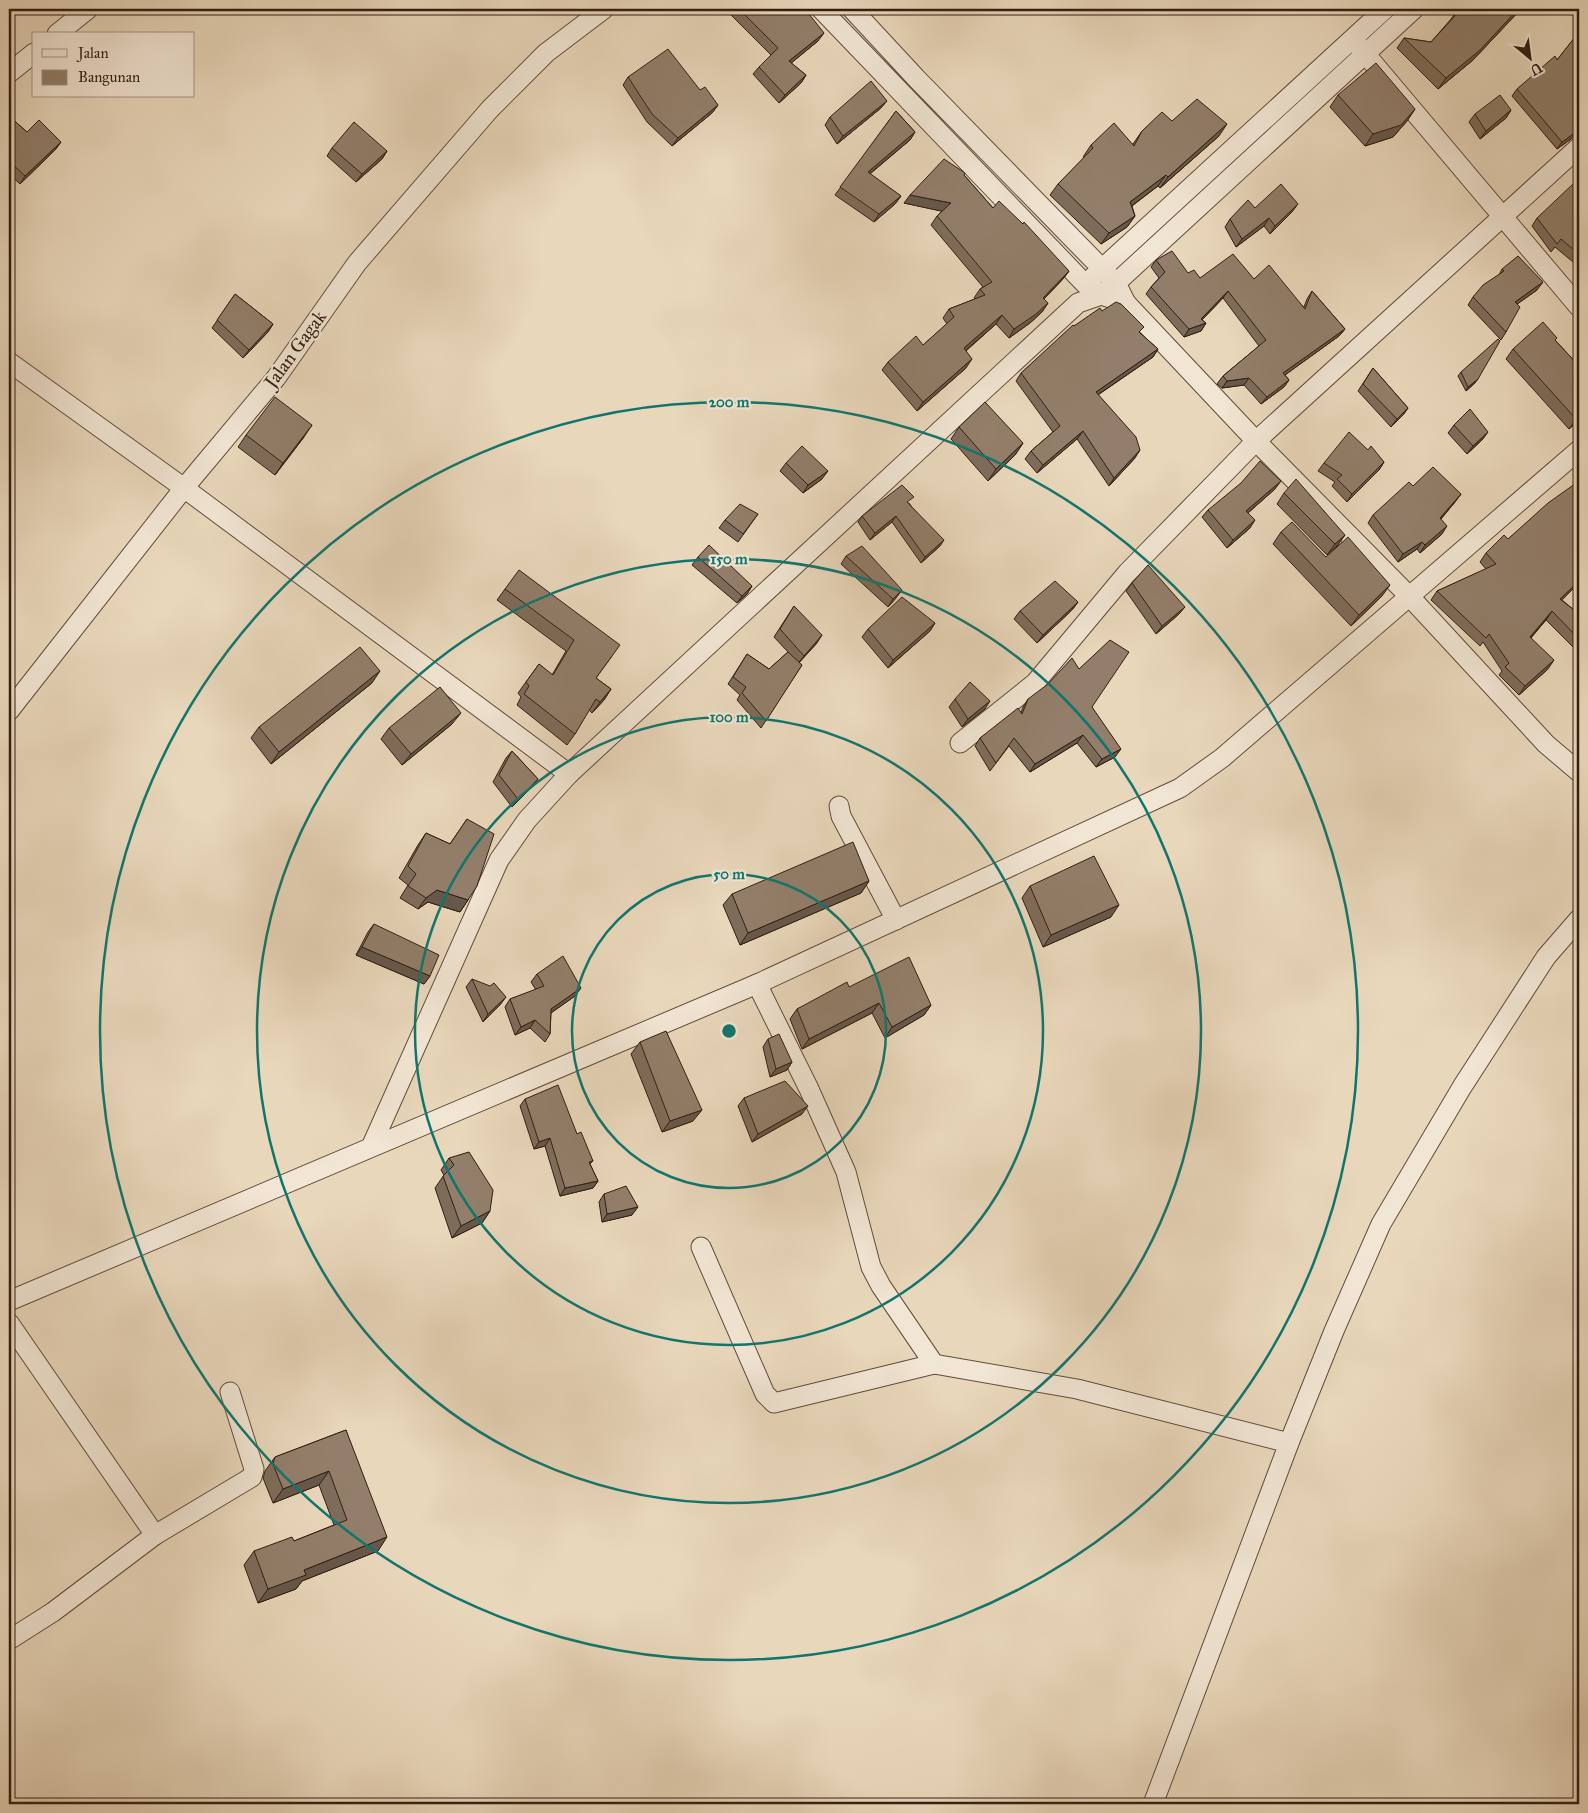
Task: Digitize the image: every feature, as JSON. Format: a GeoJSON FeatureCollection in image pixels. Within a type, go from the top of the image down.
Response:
{"type":"FeatureCollection","features":[{"type":"Feature","properties":{"kind":"street"},"geometry":{"type":"LineString","coordinates":[[59,32],[88,9]]}},
{"type":"Feature","properties":{"kind":"street","name":"Jalan Gagak"},"geometry":{"type":"LineString","coordinates":[[9,711],[184,488],[276,378],[357,264],[490,109],[546,53],[604,9]]}},
{"type":"Feature","properties":{"kind":"street"},"geometry":{"type":"LineString","coordinates":[[821,9],[1085,284],[1101,295],[1126,303]]}},
{"type":"Feature","properties":{"kind":"street"},"geometry":{"type":"LineString","coordinates":[[852,9],[1101,270],[1116,283],[1126,303],[1256,441],[1410,597],[1546,744],[1579,772]]}},
{"type":"Feature","properties":{"kind":"street"},"geometry":{"type":"LineString","coordinates":[[1078,303],[1085,284],[1386,9]]}},
{"type":"Feature","properties":{"kind":"street"},"geometry":{"type":"LineString","coordinates":[[371,1147],[499,860],[527,820],[569,774],[1078,303],[1101,295],[1116,283],[1414,9]]}},
{"type":"Feature","properties":{"kind":"street"},"geometry":{"type":"LineString","coordinates":[[1352,40],[1504,216],[1579,307]]}},
{"type":"Feature","properties":{"kind":"street"},"geometry":{"type":"LineString","coordinates":[[9,73],[32,55]]}},
{"type":"Feature","properties":{"kind":"street"},"geometry":{"type":"LineString","coordinates":[[960,743],[1035,683],[1127,574],[1256,441],[1579,146]]}},
{"type":"Feature","properties":{"kind":"street"},"geometry":{"type":"LineString","coordinates":[[9,362],[184,488],[569,774]]}},
{"type":"Feature","properties":{"kind":"street"},"geometry":{"type":"LineString","coordinates":[[10,1299],[757,984],[1180,788],[1222,758],[1579,450]]}},
{"type":"Feature","properties":{"kind":"street"},"geometry":{"type":"LineString","coordinates":[[839,806],[841,816],[896,920]]}},
{"type":"Feature","properties":{"kind":"street"},"geometry":{"type":"LineString","coordinates":[[1153,1804],[1289,1443],[1334,1331],[1382,1224],[1462,1087],[1546,957],[1579,919]]}},
{"type":"Feature","properties":{"kind":"street"},"geometry":{"type":"LineString","coordinates":[[757,984],[809,1089],[846,1172],[871,1267],[881,1286],[934,1364]]}},
{"type":"Feature","properties":{"kind":"street"},"geometry":{"type":"LineString","coordinates":[[701,1247],[765,1394],[774,1403],[934,1364],[1077,1389],[1289,1443]]}},
{"type":"Feature","properties":{"kind":"street"},"geometry":{"type":"LineString","coordinates":[[9,1323],[155,1535]]}},
{"type":"Feature","properties":{"kind":"street"},"geometry":{"type":"LineString","coordinates":[[9,1640],[53,1612],[155,1535],[242,1485],[254,1474],[230,1392]]}},
{"type":"Feature","properties":{"kind":"building"},"geometry":{"type":"Polygon","coordinates":[[[739,9],[805,9],[824,33],[789,61],[806,75],[785,95],[759,67],[778,48],[739,9]]]}},
{"type":"Feature","properties":{"kind":"building"},"geometry":{"type":"Polygon","coordinates":[[[1459,9],[1518,9],[1480,50],[1446,78],[1404,38],[1431,42],[1459,9]]]}},
{"type":"Feature","properties":{"kind":"building"},"geometry":{"type":"Polygon","coordinates":[[[1579,32],[1579,120],[1573,126],[1576,132],[1562,142],[1517,89],[1555,56],[1557,60],[1579,32]]]}},
{"type":"Feature","properties":{"kind":"building"},"geometry":{"type":"Polygon","coordinates":[[[668,49],[700,90],[705,87],[718,105],[678,138],[652,114],[628,77],[668,49]]]}},
{"type":"Feature","properties":{"kind":"building"},"geometry":{"type":"Polygon","coordinates":[[[1376,63],[1415,109],[1401,125],[1373,134],[1338,95],[1376,63]]]}},
{"type":"Feature","properties":{"kind":"building"},"geometry":{"type":"Polygon","coordinates":[[[871,81],[887,101],[843,136],[830,117],[871,81]]]}},
{"type":"Feature","properties":{"kind":"building"},"geometry":{"type":"Polygon","coordinates":[[[1500,95],[1511,110],[1486,131],[1475,114],[1500,95]]]}},
{"type":"Feature","properties":{"kind":"building"},"geometry":{"type":"Polygon","coordinates":[[[1197,99],[1227,124],[1168,177],[1166,175],[1130,202],[1135,216],[1109,233],[1058,184],[1093,148],[1091,145],[1114,123],[1134,146],[1142,131],[1162,112],[1172,121],[1197,99]]]}},
{"type":"Feature","properties":{"kind":"building"},"geometry":{"type":"Polygon","coordinates":[[[896,111],[915,132],[868,172],[901,196],[879,214],[840,187],[896,111]]]}},
{"type":"Feature","properties":{"kind":"building"},"geometry":{"type":"Polygon","coordinates":[[[9,116],[27,132],[39,120],[61,142],[25,176],[9,161],[9,116]]]}},
{"type":"Feature","properties":{"kind":"building"},"geometry":{"type":"Polygon","coordinates":[[[354,122],[387,151],[362,174],[332,148],[354,122]]]}},
{"type":"Feature","properties":{"kind":"building"},"geometry":{"type":"Polygon","coordinates":[[[944,159],[965,173],[964,175],[993,208],[999,201],[1023,224],[1024,222],[1069,271],[1043,298],[1048,303],[1036,314],[1014,329],[1002,315],[964,348],[972,359],[923,402],[888,362],[916,336],[923,345],[954,317],[949,309],[985,295],[980,289],[992,282],[937,216],[951,203],[910,195],[944,159]]]}},
{"type":"Feature","properties":{"kind":"building"},"geometry":{"type":"Polygon","coordinates":[[[1574,183],[1579,189],[1579,254],[1561,239],[1557,244],[1537,218],[1574,183]]]}},
{"type":"Feature","properties":{"kind":"building"},"geometry":{"type":"Polygon","coordinates":[[[1281,184],[1298,204],[1275,226],[1269,218],[1242,239],[1230,219],[1248,200],[1255,208],[1281,184]]]}},
{"type":"Feature","properties":{"kind":"building"},"geometry":{"type":"Polygon","coordinates":[[[1172,251],[1188,273],[1194,270],[1200,278],[1233,254],[1254,279],[1269,265],[1305,309],[1312,291],[1345,329],[1283,373],[1289,380],[1267,397],[1249,378],[1227,381],[1223,376],[1266,340],[1228,291],[1201,319],[1206,323],[1189,329],[1151,287],[1165,272],[1156,260],[1172,251]]]}},
{"type":"Feature","properties":{"kind":"building"},"geometry":{"type":"Polygon","coordinates":[[[1518,256],[1543,282],[1515,302],[1520,307],[1506,332],[1473,297],[1483,285],[1504,271],[1502,269],[1518,256]]]}},
{"type":"Feature","properties":{"kind":"building"},"geometry":{"type":"Polygon","coordinates":[[[235,294],[273,324],[249,350],[217,320],[235,294]]]}},
{"type":"Feature","properties":{"kind":"building"},"geometry":{"type":"Polygon","coordinates":[[[1116,302],[1121,304],[1144,327],[1139,332],[1158,349],[1096,392],[1136,437],[1140,450],[1114,478],[1083,431],[1043,465],[1031,451],[1060,426],[1021,373],[1073,325],[1100,308],[1102,311],[1116,302]]]}},
{"type":"Feature","properties":{"kind":"building"},"geometry":{"type":"Polygon","coordinates":[[[1543,322],[1557,338],[1555,340],[1579,366],[1579,416],[1576,419],[1513,349],[1543,322]]]}},
{"type":"Feature","properties":{"kind":"building"},"geometry":{"type":"Polygon","coordinates":[[[1498,339],[1500,341],[1478,379],[1468,387],[1461,372],[1498,339]]]}},
{"type":"Feature","properties":{"kind":"building"},"geometry":{"type":"Polygon","coordinates":[[[1373,368],[1408,408],[1397,419],[1363,384],[1373,368]]]}},
{"type":"Feature","properties":{"kind":"building"},"geometry":{"type":"Polygon","coordinates":[[[275,397],[312,425],[283,463],[246,435],[275,397]]]}},
{"type":"Feature","properties":{"kind":"building"},"geometry":{"type":"Polygon","coordinates":[[[985,402],[1023,443],[996,469],[959,427],[985,402]]]}},
{"type":"Feature","properties":{"kind":"building"},"geometry":{"type":"Polygon","coordinates":[[[1470,409],[1488,432],[1473,446],[1454,425],[1470,409]]]}},
{"type":"Feature","properties":{"kind":"building"},"geometry":{"type":"Polygon","coordinates":[[[1349,432],[1368,450],[1371,446],[1384,462],[1352,494],[1337,479],[1342,475],[1324,463],[1349,432]]]}},
{"type":"Feature","properties":{"kind":"building"},"geometry":{"type":"Polygon","coordinates":[[[802,446],[828,471],[808,485],[786,463],[802,446]]]}},
{"type":"Feature","properties":{"kind":"building"},"geometry":{"type":"Polygon","coordinates":[[[1260,461],[1281,481],[1246,511],[1255,520],[1233,540],[1208,510],[1241,483],[1260,461]]]}},
{"type":"Feature","properties":{"kind":"building"},"geometry":{"type":"Polygon","coordinates":[[[1433,467],[1461,494],[1440,518],[1447,526],[1425,545],[1422,542],[1403,554],[1373,515],[1409,482],[1413,486],[1433,467]]]}},
{"type":"Feature","properties":{"kind":"building"},"geometry":{"type":"Polygon","coordinates":[[[1296,479],[1345,535],[1335,544],[1284,493],[1296,479]]]}},
{"type":"Feature","properties":{"kind":"building"},"geometry":{"type":"Polygon","coordinates":[[[1579,481],[1579,581],[1560,599],[1579,614],[1579,639],[1552,611],[1530,637],[1554,660],[1525,686],[1505,667],[1509,663],[1489,634],[1486,638],[1437,591],[1496,564],[1486,553],[1504,535],[1508,539],[1548,503],[1579,481]]]}},
{"type":"Feature","properties":{"kind":"building"},"geometry":{"type":"Polygon","coordinates":[[[902,485],[914,497],[907,502],[944,540],[925,557],[896,516],[875,533],[862,516],[902,485]]]}},
{"type":"Feature","properties":{"kind":"building"},"geometry":{"type":"Polygon","coordinates":[[[740,504],[758,514],[743,534],[725,520],[740,504]]]}},
{"type":"Feature","properties":{"kind":"building"},"geometry":{"type":"Polygon","coordinates":[[[1292,522],[1326,557],[1348,537],[1390,585],[1359,615],[1281,532],[1292,522]]]}},
{"type":"Feature","properties":{"kind":"building"},"geometry":{"type":"Polygon","coordinates":[[[709,545],[752,586],[742,596],[698,557],[709,545]]]}},
{"type":"Feature","properties":{"kind":"building"},"geometry":{"type":"Polygon","coordinates":[[[862,546],[902,590],[893,599],[846,556],[862,546]]]}},
{"type":"Feature","properties":{"kind":"building"},"geometry":{"type":"Polygon","coordinates":[[[1148,565],[1185,607],[1162,626],[1132,583],[1148,565]]]}},
{"type":"Feature","properties":{"kind":"building"},"geometry":{"type":"Polygon","coordinates":[[[519,570],[620,645],[596,678],[611,689],[600,702],[596,699],[575,734],[524,694],[529,686],[526,682],[539,664],[553,675],[574,640],[505,589],[519,570]]]}},
{"type":"Feature","properties":{"kind":"building"},"geometry":{"type":"Polygon","coordinates":[[[1055,581],[1078,602],[1043,635],[1020,611],[1055,581]]]}},
{"type":"Feature","properties":{"kind":"building"},"geometry":{"type":"Polygon","coordinates":[[[902,597],[935,623],[893,660],[868,629],[902,597]]]}},
{"type":"Feature","properties":{"kind":"building"},"geometry":{"type":"Polygon","coordinates":[[[794,606],[822,635],[804,656],[780,629],[794,606]]]}},
{"type":"Feature","properties":{"kind":"building"},"geometry":{"type":"Polygon","coordinates":[[[1110,640],[1129,652],[1092,707],[1121,749],[1102,759],[1083,735],[1035,764],[1014,738],[996,763],[980,738],[1018,708],[1022,714],[1028,699],[1048,684],[1072,658],[1079,669],[1110,640]]]}},
{"type":"Feature","properties":{"kind":"building"},"geometry":{"type":"Polygon","coordinates":[[[360,647],[380,671],[279,752],[259,727],[360,647]]]}},
{"type":"Feature","properties":{"kind":"building"},"geometry":{"type":"Polygon","coordinates":[[[788,652],[802,665],[766,721],[742,693],[746,687],[733,677],[747,654],[769,669],[788,652]]]}},
{"type":"Feature","properties":{"kind":"building"},"geometry":{"type":"Polygon","coordinates":[[[970,682],[990,701],[968,719],[955,699],[970,682]]]}},
{"type":"Feature","properties":{"kind":"building"},"geometry":{"type":"Polygon","coordinates":[[[440,687],[461,713],[411,754],[389,728],[440,687]]]}},
{"type":"Feature","properties":{"kind":"building"},"geometry":{"type":"Polygon","coordinates":[[[512,751],[538,779],[518,799],[499,775],[512,751]]]}},
{"type":"Feature","properties":{"kind":"building"},"geometry":{"type":"Polygon","coordinates":[[[467,819],[494,834],[477,886],[468,900],[437,890],[426,898],[408,886],[416,874],[408,866],[426,833],[450,844],[467,819]]]}},
{"type":"Feature","properties":{"kind":"building"},"geometry":{"type":"Polygon","coordinates":[[[853,842],[869,881],[748,933],[732,894],[853,842]]]}},
{"type":"Feature","properties":{"kind":"building"},"geometry":{"type":"Polygon","coordinates":[[[1094,856],[1119,905],[1051,935],[1030,886],[1094,856]]]}},
{"type":"Feature","properties":{"kind":"building"},"geometry":{"type":"Polygon","coordinates":[[[374,924],[439,955],[430,976],[362,947],[374,924]]]}},
{"type":"Feature","properties":{"kind":"building"},"geometry":{"type":"Polygon","coordinates":[[[563,956],[581,988],[551,1009],[550,1034],[535,1020],[521,1027],[510,999],[544,986],[537,974],[563,956]]]}},
{"type":"Feature","properties":{"kind":"building"},"geometry":{"type":"Polygon","coordinates":[[[909,957],[931,1005],[892,1027],[879,1003],[809,1039],[797,1009],[847,982],[849,987],[909,957]]]}},
{"type":"Feature","properties":{"kind":"building"},"geometry":{"type":"Polygon","coordinates":[[[472,979],[490,986],[494,983],[506,997],[488,1014],[472,979]]]}},
{"type":"Feature","properties":{"kind":"building"},"geometry":{"type":"Polygon","coordinates":[[[666,1031],[702,1110],[670,1121],[640,1042],[666,1031]]]}},
{"type":"Feature","properties":{"kind":"building"},"geometry":{"type":"Polygon","coordinates":[[[779,1034],[792,1062],[776,1069],[768,1039],[779,1034]]]}},
{"type":"Feature","properties":{"kind":"building"},"geometry":{"type":"Polygon","coordinates":[[[785,1081],[808,1106],[758,1134],[744,1098],[785,1081]]]}},
{"type":"Feature","properties":{"kind":"building"},"geometry":{"type":"Polygon","coordinates":[[[558,1085],[577,1134],[581,1132],[593,1161],[589,1162],[598,1181],[565,1188],[550,1138],[539,1142],[525,1099],[558,1085]]]}},
{"type":"Feature","properties":{"kind":"building"},"geometry":{"type":"Polygon","coordinates":[[[469,1152],[493,1190],[490,1211],[461,1226],[443,1176],[454,1165],[449,1158],[469,1152]]]}},
{"type":"Feature","properties":{"kind":"building"},"geometry":{"type":"Polygon","coordinates":[[[626,1186],[638,1207],[607,1214],[604,1194],[626,1186]]]}},
{"type":"Feature","properties":{"kind":"building"},"geometry":{"type":"Polygon","coordinates":[[[346,1430],[387,1537],[304,1570],[306,1575],[268,1589],[254,1551],[292,1537],[294,1541],[347,1520],[329,1471],[283,1489],[273,1464],[275,1457],[346,1430]]]}}]}
